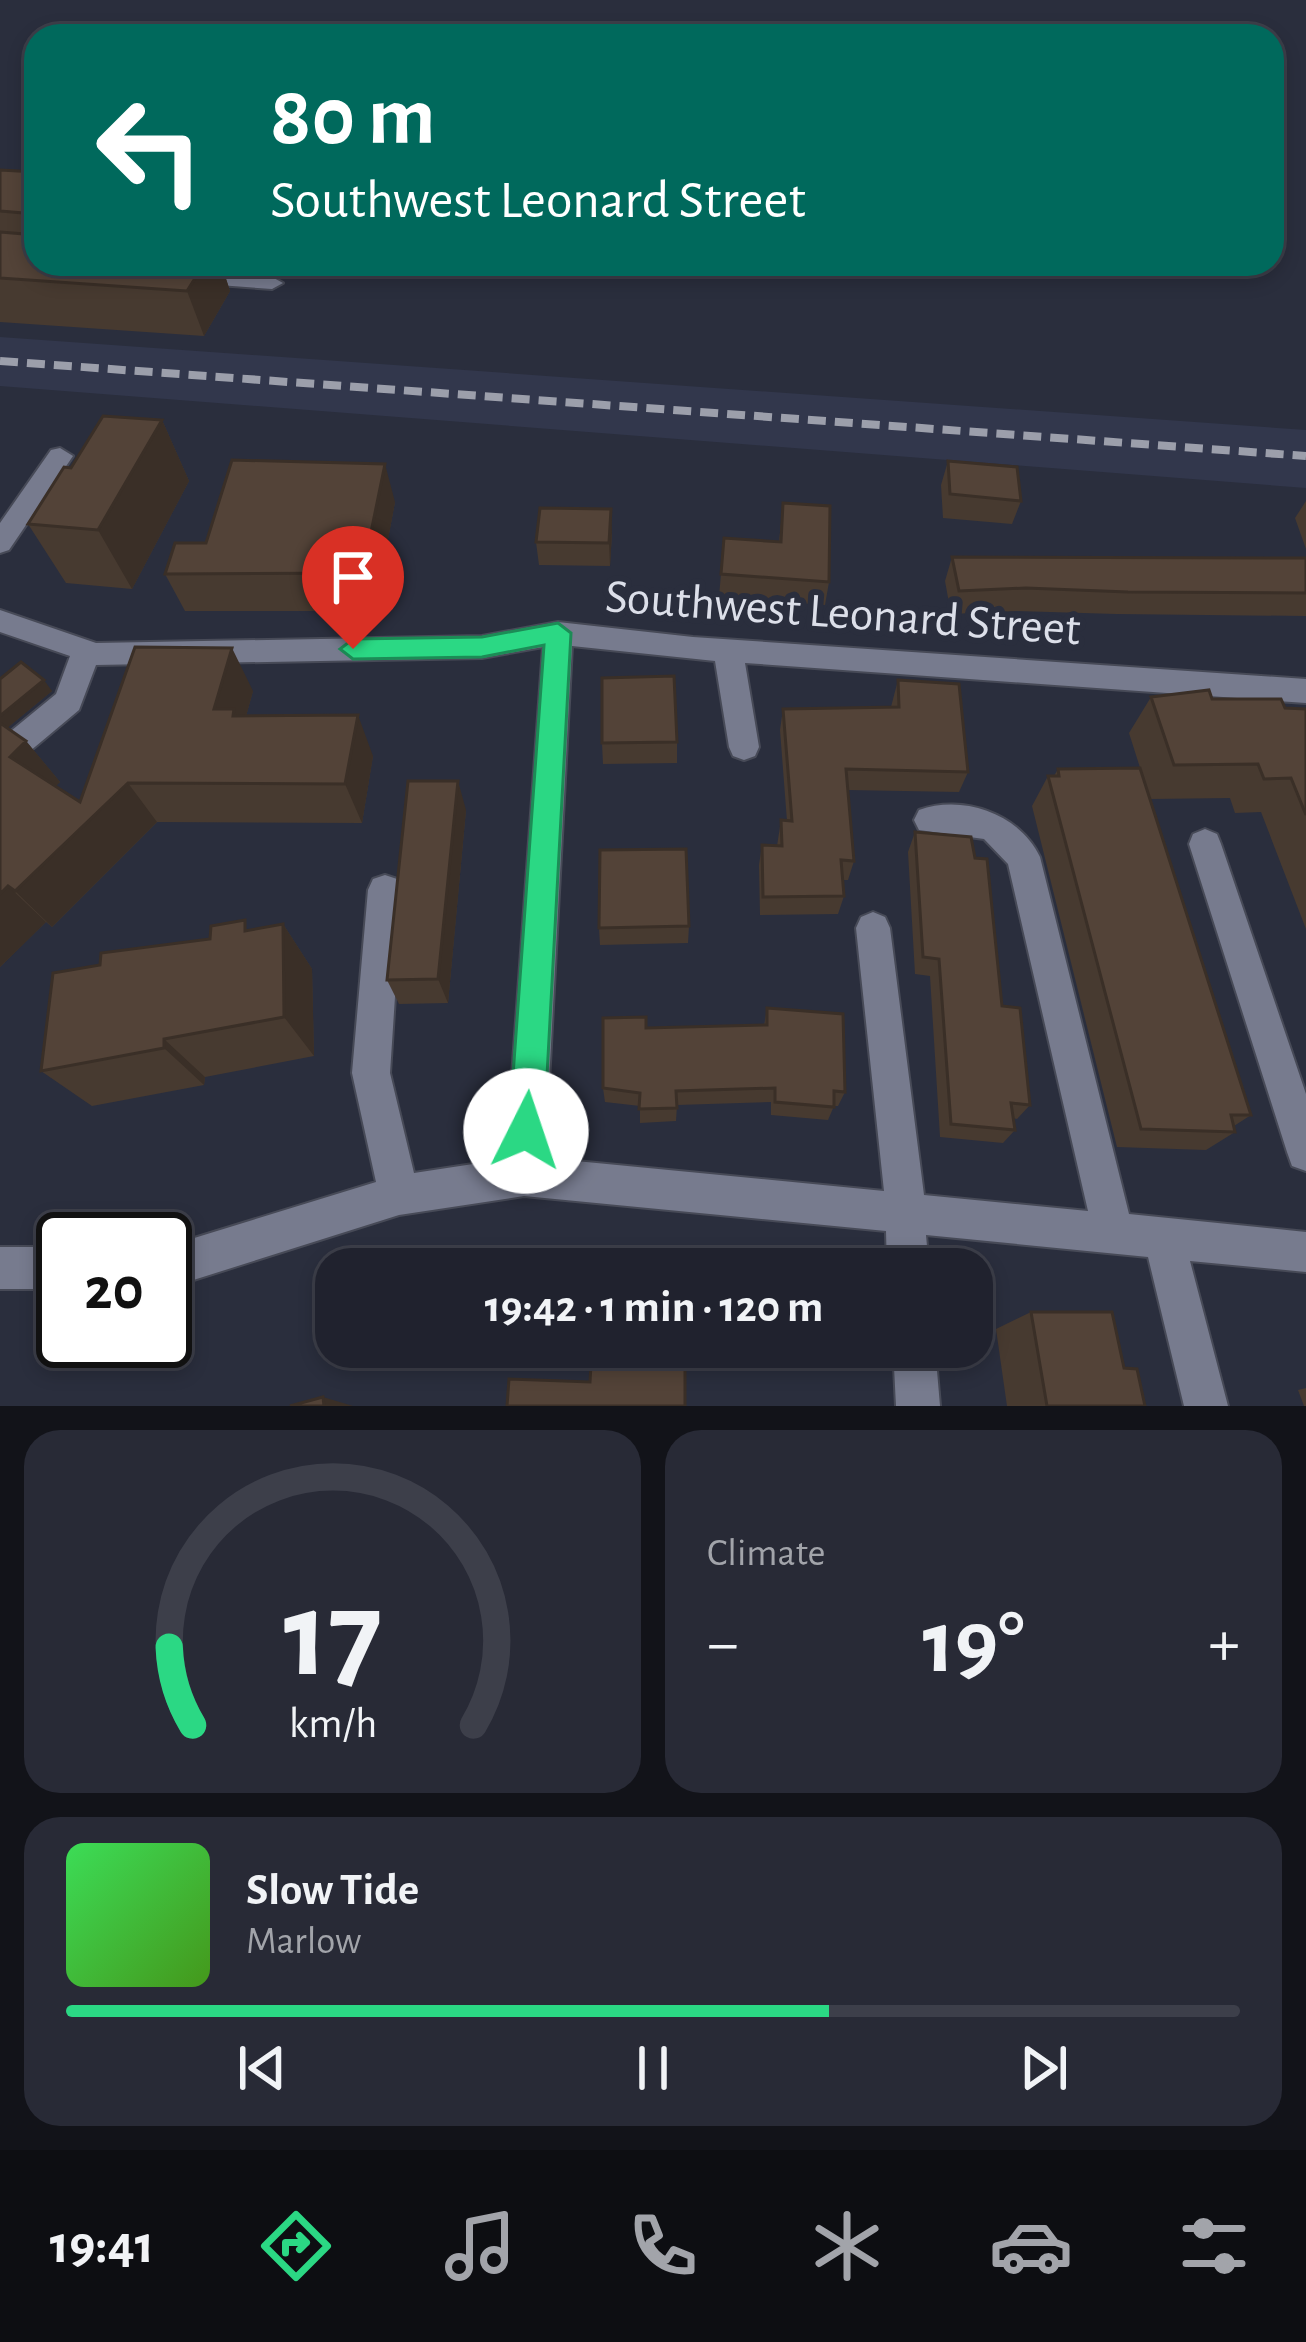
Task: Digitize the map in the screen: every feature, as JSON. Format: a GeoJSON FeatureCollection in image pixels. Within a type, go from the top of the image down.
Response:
{"type":"FeatureCollection","features":[{"type":"Feature","properties":{"kind":"street"},"geometry":{"type":"LineString","coordinates":[[173,276],[272,283]]}},
{"type":"Feature","properties":{"kind":"street"},"geometry":{"type":"LineString","coordinates":[[0,543],[60,456]]}},
{"type":"Feature","properties":{"kind":"street","name":"Southwest Leonard Street"},"geometry":{"type":"LineString","coordinates":[[0,621],[86,651],[482,647],[558,633],[728,651],[1306,691]]}},
{"type":"Feature","properties":{"kind":"street"},"geometry":{"type":"LineString","coordinates":[[524,1176],[558,633]]}},
{"type":"Feature","properties":{"kind":"street"},"geometry":{"type":"LineString","coordinates":[[0,758],[68,701],[86,651]]}},
{"type":"Feature","properties":{"kind":"street"},"geometry":{"type":"LineString","coordinates":[[728,651],[744,747]]}},
{"type":"Feature","properties":{"kind":"street"},"geometry":{"type":"LineString","coordinates":[[930,820],[992,825],[1023,857],[1113,1233]]}},
{"type":"Feature","properties":{"kind":"street"},"geometry":{"type":"LineString","coordinates":[[1205,844],[1306,1152]]}},
{"type":"Feature","properties":{"kind":"street"},"geometry":{"type":"LineString","coordinates":[[385,890],[370,1072],[399,1195]]}},
{"type":"Feature","properties":{"kind":"street"},"geometry":{"type":"LineString","coordinates":[[873,928],[901,1143],[906,1248]]}},
{"type":"Feature","properties":{"kind":"street"},"geometry":{"type":"LineString","coordinates":[[192,1260],[399,1195],[524,1176],[1306,1252]]}},
{"type":"Feature","properties":{"kind":"street"},"geometry":{"type":"LineString","coordinates":[[1164,1239],[1205,1406]]}},
{"type":"Feature","properties":{"kind":"street"},"geometry":{"type":"LineString","coordinates":[[0,1268],[36,1268]]}},
{"type":"Feature","properties":{"kind":"street"},"geometry":{"type":"LineString","coordinates":[[915,1368],[918,1406]]}},
{"type":"Feature","properties":{"kind":"shaded area"},"geometry":{"type":"Polygon","coordinates":[[[0,337],[1306,430],[1306,488],[0,386],[0,337]]]}},
{"type":"Feature","properties":{"kind":"building"},"geometry":{"type":"Polygon","coordinates":[[[0,170],[24,171],[24,213],[0,211],[0,170]]]}},
{"type":"Feature","properties":{"kind":"building"},"geometry":{"type":"Polygon","coordinates":[[[0,232],[24,234],[24,276],[196,276],[187,291],[0,278],[0,232]]]}},
{"type":"Feature","properties":{"kind":"building"},"geometry":{"type":"Polygon","coordinates":[[[103,416],[162,420],[98,530],[28,524],[64,467],[71,468],[103,416]]]}},
{"type":"Feature","properties":{"kind":"building"},"geometry":{"type":"Polygon","coordinates":[[[232,460],[385,464],[369,542],[376,542],[370,573],[165,574],[175,543],[206,543],[232,460]]]}},
{"type":"Feature","properties":{"kind":"building"},"geometry":{"type":"Polygon","coordinates":[[[948,461],[1017,467],[1021,501],[950,494],[948,461]]]}},
{"type":"Feature","properties":{"kind":"building"},"geometry":{"type":"Polygon","coordinates":[[[783,503],[830,506],[829,582],[721,574],[724,538],[781,542],[783,503]]]}},
{"type":"Feature","properties":{"kind":"building"},"geometry":{"type":"Polygon","coordinates":[[[540,508],[611,509],[609,543],[536,542],[540,508]]]}},
{"type":"Feature","properties":{"kind":"building"},"geometry":{"type":"Polygon","coordinates":[[[952,557],[1306,558],[1306,593],[959,591],[952,557]]]}},
{"type":"Feature","properties":{"kind":"building"},"geometry":{"type":"Polygon","coordinates":[[[135,647],[232,648],[214,709],[234,709],[233,716],[358,715],[345,784],[128,783],[15,891],[8,886],[0,894],[0,723],[26,741],[10,757],[80,802],[135,647]]]}},
{"type":"Feature","properties":{"kind":"building"},"geometry":{"type":"Polygon","coordinates":[[[21,662],[44,680],[0,716],[0,679],[21,662]]]}},
{"type":"Feature","properties":{"kind":"building"},"geometry":{"type":"Polygon","coordinates":[[[674,676],[677,742],[602,743],[602,678],[674,676]]]}},
{"type":"Feature","properties":{"kind":"building"},"geometry":{"type":"Polygon","coordinates":[[[898,680],[959,684],[968,772],[846,769],[854,861],[841,860],[844,896],[763,897],[762,845],[782,846],[781,820],[792,821],[783,709],[899,707],[898,680]]]}},
{"type":"Feature","properties":{"kind":"building"},"geometry":{"type":"Polygon","coordinates":[[[1209,690],[1212,699],[1281,699],[1285,708],[1306,709],[1306,815],[1291,778],[1264,779],[1258,764],[1174,765],[1151,697],[1209,690]]]}},
{"type":"Feature","properties":{"kind":"building"},"geometry":{"type":"Polygon","coordinates":[[[1140,768],[1251,1115],[1231,1115],[1235,1132],[1141,1129],[1048,776],[1059,776],[1058,769],[1140,768]]]}},
{"type":"Feature","properties":{"kind":"building"},"geometry":{"type":"Polygon","coordinates":[[[408,781],[458,781],[438,979],[387,980],[408,781]]]}},
{"type":"Feature","properties":{"kind":"building"},"geometry":{"type":"Polygon","coordinates":[[[915,832],[971,837],[975,858],[987,859],[1002,1006],[1020,1008],[1030,1105],[1011,1103],[1015,1130],[951,1124],[939,959],[923,957],[915,832]]]}},
{"type":"Feature","properties":{"kind":"building"},"geometry":{"type":"Polygon","coordinates":[[[686,849],[689,926],[599,928],[600,850],[686,849]]]}},
{"type":"Feature","properties":{"kind":"building"},"geometry":{"type":"Polygon","coordinates":[[[245,920],[245,931],[283,924],[284,1017],[164,1039],[164,1048],[41,1071],[53,973],[100,965],[101,953],[210,939],[211,926],[245,920]]]}},
{"type":"Feature","properties":{"kind":"building"},"geometry":{"type":"Polygon","coordinates":[[[767,1008],[843,1014],[845,1092],[834,1091],[834,1107],[775,1102],[775,1088],[676,1091],[677,1108],[639,1109],[640,1093],[603,1088],[603,1018],[646,1017],[646,1028],[767,1025],[767,1008]]]}},
{"type":"Feature","properties":{"kind":"building"},"geometry":{"type":"Polygon","coordinates":[[[1031,1312],[1112,1312],[1124,1368],[1137,1369],[1145,1406],[1047,1406],[1031,1312]]]}},
{"type":"Feature","properties":{"kind":"building"},"geometry":{"type":"Polygon","coordinates":[[[591,1368],[685,1368],[685,1406],[507,1406],[509,1379],[590,1382],[591,1368]]]}},
{"type":"Feature","properties":{"kind":"building"},"geometry":{"type":"Polygon","coordinates":[[[323,1397],[324,1406],[290,1406],[323,1397]]]}},
{"type":"Feature","properties":{"kind":"railway"},"geometry":{"type":"LineString","coordinates":[[0,361],[1306,456]]}},
{"type":"Feature","properties":{"kind":"route"},"geometry":{"type":"LineString","coordinates":[[353,649],[482,647],[558,633],[526,1131]]}}]}
